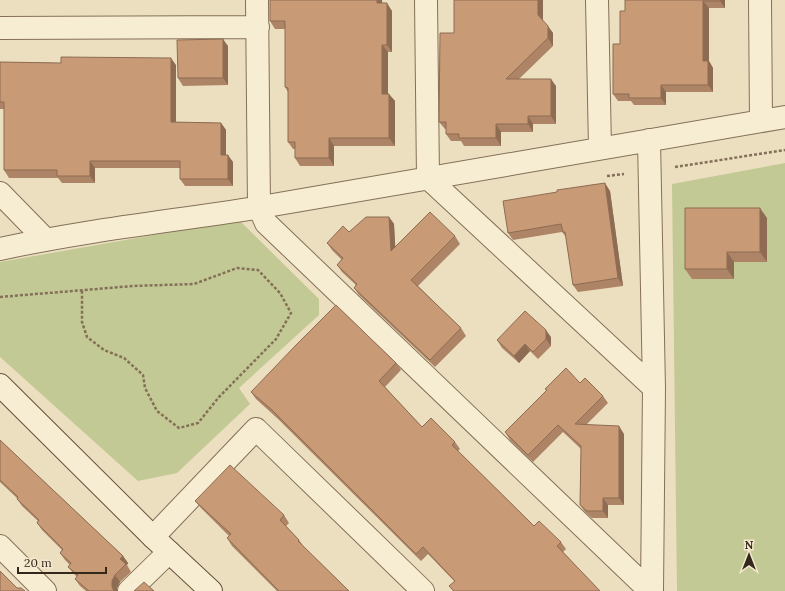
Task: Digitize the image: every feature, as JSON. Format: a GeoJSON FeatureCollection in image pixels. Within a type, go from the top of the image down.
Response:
{"type":"FeatureCollection","features":[{"type":"Feature","properties":{"kind":"street"},"geometry":{"type":"LineString","coordinates":[[257,0],[259,207],[266,223],[651,591]]}},
{"type":"Feature","properties":{"kind":"street"},"geometry":{"type":"LineString","coordinates":[[426,0],[428,178],[654,388]]}},
{"type":"Feature","properties":{"kind":"street"},"geometry":{"type":"LineString","coordinates":[[597,0],[600,148]]}},
{"type":"Feature","properties":{"kind":"street"},"geometry":{"type":"LineString","coordinates":[[760,0],[761,121]]}},
{"type":"Feature","properties":{"kind":"street"},"geometry":{"type":"LineString","coordinates":[[0,28],[258,27]]}},
{"type":"Feature","properties":{"kind":"street"},"geometry":{"type":"LineString","coordinates":[[0,249],[45,239],[259,207],[785,117]]}},
{"type":"Feature","properties":{"kind":"street"},"geometry":{"type":"LineString","coordinates":[[649,140],[654,388],[651,591]]}},
{"type":"Feature","properties":{"kind":"street"},"geometry":{"type":"LineString","coordinates":[[0,193],[45,239]]}},
{"type":"Feature","properties":{"kind":"street"},"geometry":{"type":"LineString","coordinates":[[0,386],[153,537],[211,591]]}},
{"type":"Feature","properties":{"kind":"street"},"geometry":{"type":"LineString","coordinates":[[153,537],[256,429],[423,591]]}},
{"type":"Feature","properties":{"kind":"street"},"geometry":{"type":"LineString","coordinates":[[0,546],[45,591]]}},
{"type":"Feature","properties":{"kind":"street"},"geometry":{"type":"LineString","coordinates":[[129,591],[169,552]]}},
{"type":"Feature","properties":{"kind":"path"},"geometry":{"type":"LineString","coordinates":[[0,297],[82,290],[194,284],[237,268],[258,270],[280,293],[291,313],[276,339],[219,397],[198,422],[179,428],[157,411],[145,388],[143,375],[124,358],[104,350],[87,337],[82,322],[82,290]]}},
{"type":"Feature","properties":{"kind":"green space"},"geometry":{"type":"Polygon","coordinates":[[[785,163],[785,591],[677,591],[672,184],[785,163]]]}},
{"type":"Feature","properties":{"kind":"green space"},"geometry":{"type":"Polygon","coordinates":[[[239,220],[319,299],[319,315],[239,388],[250,404],[177,473],[138,481],[0,357],[0,262],[239,220]]]}},
{"type":"Feature","properties":{"kind":"building"},"geometry":{"type":"Polygon","coordinates":[[[270,0],[377,0],[377,3],[387,3],[387,45],[382,45],[382,94],[389,94],[389,138],[329,138],[329,158],[295,158],[295,142],[288,142],[288,88],[285,87],[285,21],[270,21],[270,0]]]}},
{"type":"Feature","properties":{"kind":"building"},"geometry":{"type":"Polygon","coordinates":[[[454,0],[538,0],[538,15],[548,26],[548,38],[506,79],[551,79],[551,116],[528,116],[528,124],[496,124],[496,138],[459,138],[459,134],[446,134],[446,122],[439,122],[440,33],[454,33],[454,0]]]}},
{"type":"Feature","properties":{"kind":"building"},"geometry":{"type":"Polygon","coordinates":[[[625,0],[720,0],[703,1],[703,61],[708,61],[708,85],[661,85],[661,98],[629,98],[629,94],[613,94],[613,44],[620,44],[620,11],[625,11],[625,0]]]}},
{"type":"Feature","properties":{"kind":"building"},"geometry":{"type":"Polygon","coordinates":[[[223,39],[223,78],[178,78],[177,40],[223,39]]]}},
{"type":"Feature","properties":{"kind":"building"},"geometry":{"type":"Polygon","coordinates":[[[61,57],[171,58],[171,122],[221,123],[221,155],[228,155],[228,179],[180,179],[180,161],[90,161],[90,176],[57,176],[57,170],[4,170],[4,102],[0,102],[0,62],[61,63],[61,57]]]}},
{"type":"Feature","properties":{"kind":"building"},"geometry":{"type":"Polygon","coordinates":[[[605,183],[618,278],[573,285],[565,232],[563,232],[561,224],[508,233],[503,201],[557,192],[557,190],[605,183]]]}},
{"type":"Feature","properties":{"kind":"building"},"geometry":{"type":"Polygon","coordinates":[[[685,208],[760,208],[760,252],[727,252],[727,269],[685,269],[685,208]]]}},
{"type":"Feature","properties":{"kind":"building"},"geometry":{"type":"Polygon","coordinates":[[[430,212],[455,236],[411,280],[461,328],[430,360],[354,288],[357,284],[337,265],[343,258],[327,243],[343,226],[349,232],[366,217],[389,217],[391,251],[430,212]]]}},
{"type":"Feature","properties":{"kind":"building"},"geometry":{"type":"Polygon","coordinates":[[[336,305],[396,363],[379,381],[422,427],[431,418],[455,442],[452,445],[534,526],[539,521],[561,542],[557,546],[600,591],[454,591],[449,586],[455,581],[423,547],[416,554],[272,410],[251,392],[336,305]]]}},
{"type":"Feature","properties":{"kind":"building"},"geometry":{"type":"Polygon","coordinates":[[[525,311],[546,330],[546,339],[533,352],[525,344],[514,356],[497,340],[525,311]]]}},
{"type":"Feature","properties":{"kind":"building"},"geometry":{"type":"Polygon","coordinates":[[[566,368],[580,383],[585,378],[603,396],[575,424],[619,426],[619,498],[603,498],[603,511],[587,511],[580,505],[581,446],[558,425],[528,455],[505,432],[547,390],[545,389],[566,368]]]}},
{"type":"Feature","properties":{"kind":"building"},"geometry":{"type":"Polygon","coordinates":[[[0,440],[123,556],[120,559],[126,564],[115,575],[112,581],[114,591],[89,591],[75,579],[78,575],[68,567],[71,563],[60,553],[63,549],[37,523],[39,520],[17,499],[18,497],[0,480],[0,440]]]}},
{"type":"Feature","properties":{"kind":"building"},"geometry":{"type":"Polygon","coordinates":[[[230,465],[284,515],[280,520],[299,540],[298,541],[349,591],[279,591],[227,538],[231,534],[195,501],[230,465]]]}},
{"type":"Feature","properties":{"kind":"building"},"geometry":{"type":"Polygon","coordinates":[[[0,571],[17,588],[21,588],[25,591],[0,591],[0,571]]]}},
{"type":"Feature","properties":{"kind":"building"},"geometry":{"type":"Polygon","coordinates":[[[144,582],[154,591],[134,591],[144,582]]]}}]}
